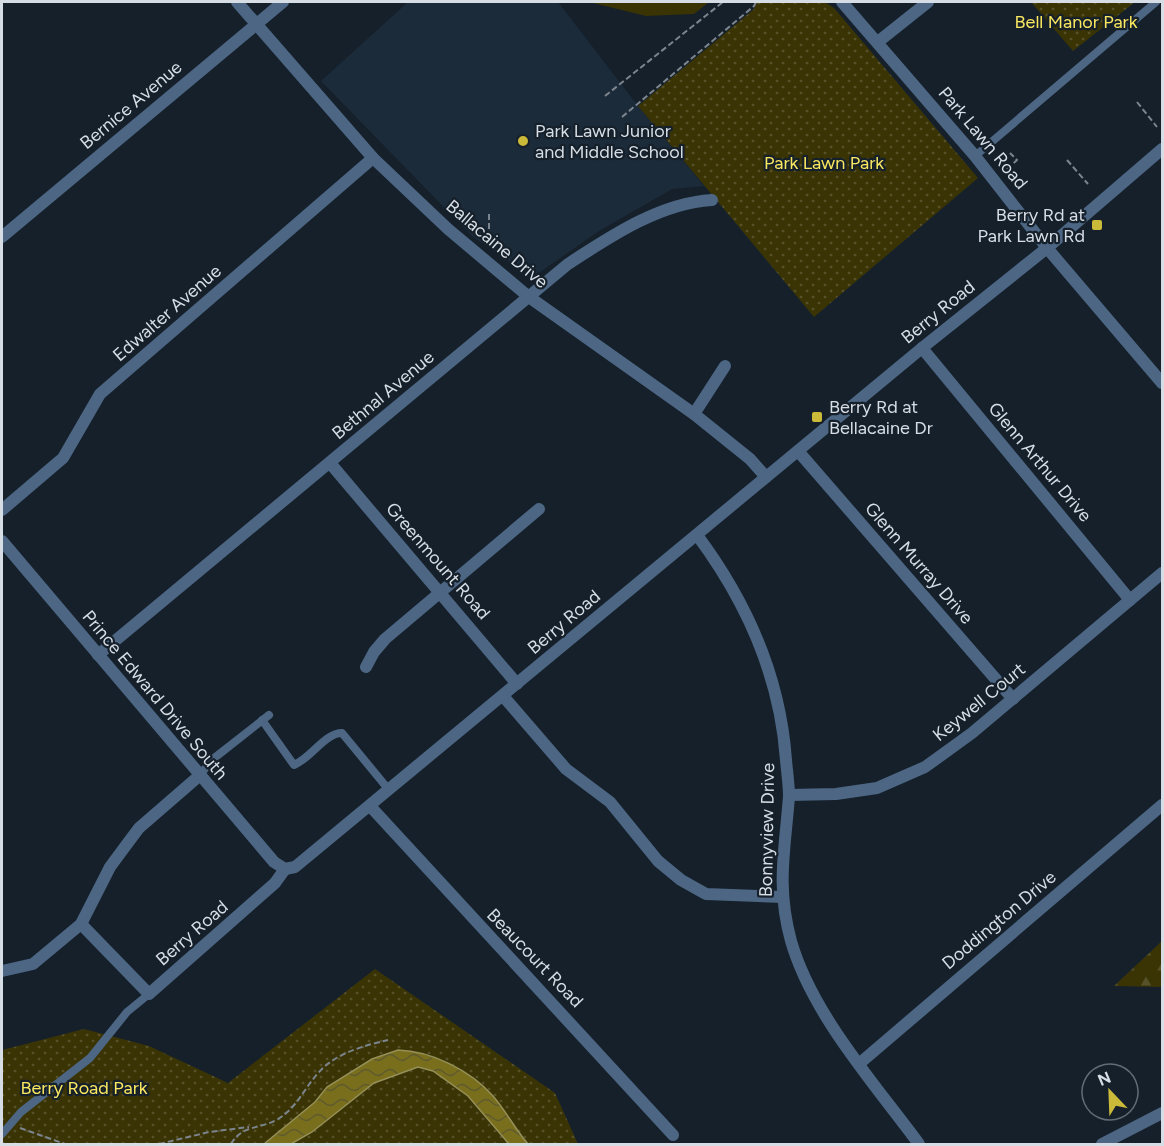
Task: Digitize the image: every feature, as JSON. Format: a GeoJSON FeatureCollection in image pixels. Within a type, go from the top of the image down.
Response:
{"type":"FeatureCollection","features":[{"type":"Feature","properties":{"kind":"street","name":"Ballacaine Drive"},"geometry":{"type":"LineString","coordinates":[[237,2],[374,158],[448,229],[529,297],[693,414],[750,459],[766,477]]}},
{"type":"Feature","properties":{"kind":"street","name":"Bernice Avenue"},"geometry":{"type":"LineString","coordinates":[[2,237],[283,2]]}},
{"type":"Feature","properties":{"kind":"street","name":"Park Lawn Road"},"geometry":{"type":"LineString","coordinates":[[842,2],[879,41],[975,156],[1047,248],[1162,383]]}},
{"type":"Feature","properties":{"kind":"street"},"geometry":{"type":"LineString","coordinates":[[879,41],[928,2]]}},
{"type":"Feature","properties":{"kind":"street","name":"Berry Road"},"geometry":{"type":"LineString","coordinates":[[149,994],[275,883],[285,869],[306,860],[922,348],[1047,248],[1162,148]]}},
{"type":"Feature","properties":{"kind":"street","name":"Edwalter Avenue"},"geometry":{"type":"LineString","coordinates":[[2,510],[63,458],[100,394],[374,158]]}},
{"type":"Feature","properties":{"kind":"street","name":"Bethnal Avenue"},"geometry":{"type":"LineString","coordinates":[[98,655],[568,264],[621,232],[676,206],[712,200]]}},
{"type":"Feature","properties":{"kind":"street","name":"Glenn Arthur Drive"},"geometry":{"type":"LineString","coordinates":[[922,348],[1130,600]]}},
{"type":"Feature","properties":{"kind":"street"},"geometry":{"type":"LineString","coordinates":[[693,414],[724,366]]}},
{"type":"Feature","properties":{"kind":"street","name":"Glenn Murray Drive"},"geometry":{"type":"LineString","coordinates":[[798,451],[1013,699]]}},
{"type":"Feature","properties":{"kind":"street","name":"Greenmount Road"},"geometry":{"type":"LineString","coordinates":[[330,463],[518,684]]}},
{"type":"Feature","properties":{"kind":"street"},"geometry":{"type":"LineString","coordinates":[[366,667],[374,652],[385,639],[539,509]]}},
{"type":"Feature","properties":{"kind":"street","name":"Bonnyview Drive"},"geometry":{"type":"LineString","coordinates":[[697,535],[739,599],[773,676],[783,729],[789,795],[784,832],[782,897],[792,942],[803,973],[831,1025],[919,1144]]}},
{"type":"Feature","properties":{"kind":"street","name":"Prince Edward Drive South"},"geometry":{"type":"LineString","coordinates":[[2,541],[199,776],[274,862],[285,869]]}},
{"type":"Feature","properties":{"kind":"street","name":"Keywell Court"},"geometry":{"type":"LineString","coordinates":[[789,795],[852,792],[877,788],[903,778],[947,753],[1162,573]]}},
{"type":"Feature","properties":{"kind":"street"},"geometry":{"type":"LineString","coordinates":[[503,696],[566,769],[610,802],[658,861],[681,880],[706,894],[726,897],[782,897]]}},
{"type":"Feature","properties":{"kind":"street"},"geometry":{"type":"LineString","coordinates":[[2,971],[21,969],[33,964],[81,924],[110,867],[127,844],[140,828],[199,776]]}},
{"type":"Feature","properties":{"kind":"street","name":"Doddington Drive"},"geometry":{"type":"LineString","coordinates":[[860,1063],[1162,804]]}},
{"type":"Feature","properties":{"kind":"street","name":"Beaucourt Road"},"geometry":{"type":"LineString","coordinates":[[370,806],[673,1135]]}},
{"type":"Feature","properties":{"kind":"street"},"geometry":{"type":"LineString","coordinates":[[81,924],[149,994]]}},
{"type":"Feature","properties":{"kind":"street"},"geometry":{"type":"LineString","coordinates":[[1102,1144],[1162,1113]]}},
{"type":"Feature","properties":{"kind":"lane"},"geometry":{"type":"LineString","coordinates":[[975,156],[1156,2]]}},
{"type":"Feature","properties":{"kind":"lane"},"geometry":{"type":"LineString","coordinates":[[199,776],[213,759],[265,718],[294,765],[306,759],[335,734],[342,734],[390,790]]}},
{"type":"Feature","properties":{"kind":"lane","name":"Berry Road"},"geometry":{"type":"LineString","coordinates":[[2,1134],[21,1112],[90,1058],[127,1012],[149,994]]}},
{"type":"Feature","properties":{"kind":"path"},"geometry":{"type":"LineString","coordinates":[[605,96],[723,2]]}},
{"type":"Feature","properties":{"kind":"path"},"geometry":{"type":"LineString","coordinates":[[622,117],[756,2]]}},
{"type":"Feature","properties":{"kind":"path"},"geometry":{"type":"LineString","coordinates":[[1137,102],[1157,127]]}},
{"type":"Feature","properties":{"kind":"path"},"geometry":{"type":"LineString","coordinates":[[1007,168],[1017,160],[1010,153]]}},
{"type":"Feature","properties":{"kind":"path"},"geometry":{"type":"LineString","coordinates":[[1067,160],[1088,184]]}},
{"type":"Feature","properties":{"kind":"path"},"geometry":{"type":"LineString","coordinates":[[489,211],[489,247]]}},
{"type":"Feature","properties":{"kind":"path"},"geometry":{"type":"LineString","coordinates":[[231,1144],[238,1133],[277,1119],[293,1108],[320,1070],[331,1062],[366,1045],[388,1040]]}},
{"type":"Feature","properties":{"kind":"path"},"geometry":{"type":"LineString","coordinates":[[10,1125],[65,1144]]}},
{"type":"Feature","properties":{"kind":"path"},"geometry":{"type":"LineString","coordinates":[[159,1144],[209,1132],[252,1127]]}},
{"type":"Feature","properties":{"kind":"shaded area","name":"Park Lawn Junior and Middle School"},"geometry":{"type":"Polygon","coordinates":[[[408,2],[558,2],[638,106],[704,186],[672,189],[599,231],[533,277],[473,237],[321,81],[408,2]]]}},
{"type":"Feature","properties":{"kind":"green space"},"geometry":{"type":"Polygon","coordinates":[[[589,2],[709,2],[694,14],[646,16],[589,2]]]}},
{"type":"Feature","properties":{"kind":"green space","name":"Park Lawn Park"},"geometry":{"type":"Polygon","coordinates":[[[757,2],[825,2],[834,8],[978,178],[814,317],[638,106],[754,9],[757,2]]]}},
{"type":"Feature","properties":{"kind":"green space","name":"Bell Manor Park"},"geometry":{"type":"Polygon","coordinates":[[[1031,2],[1135,2],[1073,51],[1031,2]]]}},
{"type":"Feature","properties":{"kind":"green space"},"geometry":{"type":"Polygon","coordinates":[[[1162,941],[1162,987],[1113,986],[1114,986],[1162,941]]]}},
{"type":"Feature","properties":{"kind":"green space","name":"Berry Road Park"},"geometry":{"type":"Polygon","coordinates":[[[375,969],[555,1093],[578,1144],[2,1144],[2,1050],[84,1029],[149,1046],[228,1083],[375,969]]]}},
{"type":"Feature","properties":{"kind":"water"},"geometry":{"type":"Polygon","coordinates":[[[398,1050],[424,1054],[462,1070],[493,1096],[528,1144],[509,1144],[468,1096],[433,1071],[418,1067],[374,1083],[312,1132],[291,1144],[264,1144],[315,1102],[327,1087],[372,1059],[398,1050]]]}},
{"type":"Feature","properties":{"kind":"place","name":"Park Lawn Junior and Middle School"},"geometry":{"type":"Point","coordinates":[523,141]}},
{"type":"Feature","properties":{"kind":"place","name":"Berry Rd at Park Lawn Rd"},"geometry":{"type":"Point","coordinates":[1097,225]}},
{"type":"Feature","properties":{"kind":"place","name":"Berry Rd at Bellacaine Dr"},"geometry":{"type":"Point","coordinates":[817,417]}}]}
